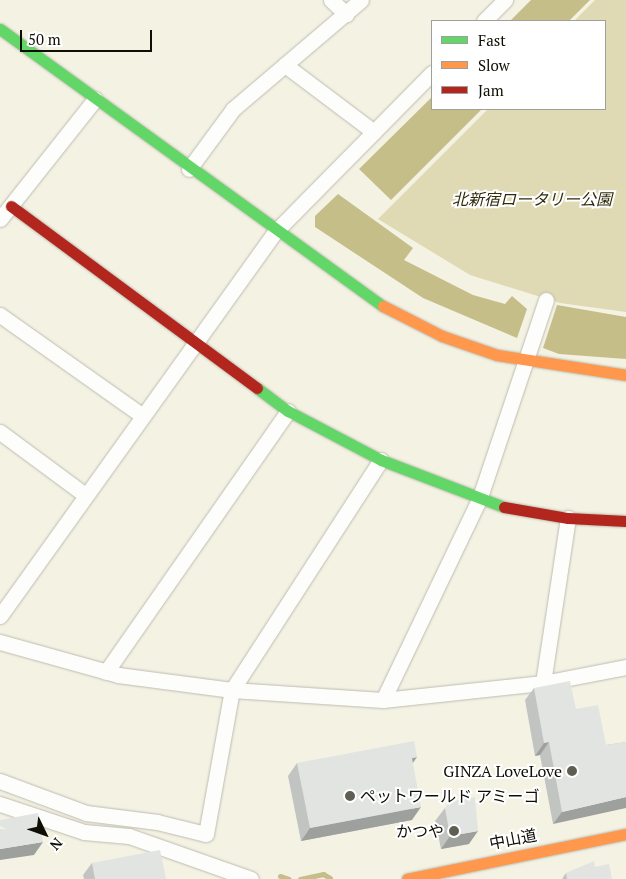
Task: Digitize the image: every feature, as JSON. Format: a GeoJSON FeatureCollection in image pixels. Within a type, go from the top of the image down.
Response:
{"type":"FeatureCollection","features":[{"type":"Feature","properties":{"kind":"main road"},"geometry":{"type":"LineString","coordinates":[[0,29],[189,169],[377,303],[442,336],[527,360],[626,375]]}},
{"type":"Feature","properties":{"kind":"main road"},"geometry":{"type":"LineString","coordinates":[[10,206],[288,411],[381,460],[479,500],[568,518],[626,521]]}},
{"type":"Feature","properties":{"kind":"main road","name":"中山道"},"geometry":{"type":"LineString","coordinates":[[408,879],[626,834]]}},
{"type":"Feature","properties":{"kind":"street"},"geometry":{"type":"LineString","coordinates":[[331,0],[346,14]]}},
{"type":"Feature","properties":{"kind":"street"},"geometry":{"type":"LineString","coordinates":[[189,169],[233,109],[361,0]]}},
{"type":"Feature","properties":{"kind":"street"},"geometry":{"type":"LineString","coordinates":[[485,20],[505,0]]}},
{"type":"Feature","properties":{"kind":"street"},"geometry":{"type":"LineString","coordinates":[[285,65],[374,132]]}},
{"type":"Feature","properties":{"kind":"street"},"geometry":{"type":"LineString","coordinates":[[0,616],[193,341],[276,231],[431,74]]}},
{"type":"Feature","properties":{"kind":"street"},"geometry":{"type":"LineString","coordinates":[[0,219],[95,100]]}},
{"type":"Feature","properties":{"kind":"street"},"geometry":{"type":"LineString","coordinates":[[382,700],[479,500],[546,300]]}},
{"type":"Feature","properties":{"kind":"street"},"geometry":{"type":"LineString","coordinates":[[0,315],[141,415]]}},
{"type":"Feature","properties":{"kind":"street"},"geometry":{"type":"LineString","coordinates":[[106,672],[288,411]]}},
{"type":"Feature","properties":{"kind":"street"},"geometry":{"type":"LineString","coordinates":[[0,432],[85,495]]}},
{"type":"Feature","properties":{"kind":"street"},"geometry":{"type":"LineString","coordinates":[[0,781],[86,813],[157,822],[206,834],[232,690],[381,460]]}},
{"type":"Feature","properties":{"kind":"street"},"geometry":{"type":"LineString","coordinates":[[543,683],[568,518]]}},
{"type":"Feature","properties":{"kind":"street"},"geometry":{"type":"LineString","coordinates":[[0,642],[106,672],[232,690],[382,700],[543,683],[626,667]]}},
{"type":"Feature","properties":{"kind":"street"},"geometry":{"type":"LineString","coordinates":[[0,804],[84,832],[129,836],[251,879]]}},
{"type":"Feature","properties":{"kind":"green space","name":"北新宿ロータリー公園"},"geometry":{"type":"Polygon","coordinates":[[[595,0],[626,0],[626,312],[560,303],[470,275],[378,219],[487,110],[606,110],[606,20],[575,20],[595,0]]]}},
{"type":"Feature","properties":{"kind":"shaded area"},"geometry":{"type":"Polygon","coordinates":[[[531,0],[590,0],[570,20],[511,20],[531,0]]]}},
{"type":"Feature","properties":{"kind":"shaded area"},"geometry":{"type":"Polygon","coordinates":[[[431,98],[431,110],[481,110],[391,200],[359,169],[431,98]]]}},
{"type":"Feature","properties":{"kind":"shaded area"},"geometry":{"type":"Polygon","coordinates":[[[338,194],[413,248],[404,260],[473,295],[505,304],[512,296],[527,309],[517,338],[423,298],[315,227],[315,216],[338,194]]]}},
{"type":"Feature","properties":{"kind":"shaded area"},"geometry":{"type":"Polygon","coordinates":[[[557,305],[626,317],[626,359],[559,354],[543,348],[557,305]]]}},
{"type":"Feature","properties":{"kind":"building"},"geometry":{"type":"Polygon","coordinates":[[[570,681],[576,709],[598,705],[606,745],[626,742],[626,797],[562,812],[549,742],[544,743],[534,688],[570,681]]]}},
{"type":"Feature","properties":{"kind":"building"},"geometry":{"type":"Polygon","coordinates":[[[414,741],[417,757],[412,758],[421,807],[310,828],[297,763],[414,741]]]}},
{"type":"Feature","properties":{"kind":"building"},"geometry":{"type":"Polygon","coordinates":[[[475,797],[478,831],[450,836],[445,808],[449,802],[475,797]]]}},
{"type":"Feature","properties":{"kind":"building"},"geometry":{"type":"Polygon","coordinates":[[[38,813],[43,842],[0,849],[0,829],[7,829],[0,826],[0,820],[38,813]]]}},
{"type":"Feature","properties":{"kind":"building"},"geometry":{"type":"Polygon","coordinates":[[[160,850],[166,879],[95,879],[92,863],[160,850]]]}},
{"type":"Feature","properties":{"kind":"building"},"geometry":{"type":"Polygon","coordinates":[[[594,861],[595,867],[609,864],[612,879],[567,879],[566,873],[594,861]]]}},
{"type":"Feature","properties":{"kind":"waterway"},"geometry":{"type":"LineString","coordinates":[[300,879],[323,874],[330,878]]}},
{"type":"Feature","properties":{"kind":"waterway"},"geometry":{"type":"LineString","coordinates":[[280,876],[289,879]]}},
{"type":"Feature","properties":{"kind":"traffic: fast"},"geometry":{"type":"LineString","coordinates":[[0,29],[383,306]]}},
{"type":"Feature","properties":{"kind":"traffic: fast"},"geometry":{"type":"LineString","coordinates":[[257,388],[288,411],[381,460],[504,507]]}},
{"type":"Feature","properties":{"kind":"traffic: slow"},"geometry":{"type":"LineString","coordinates":[[383,306],[442,336],[497,355],[626,375]]}},
{"type":"Feature","properties":{"kind":"traffic: slow"},"geometry":{"type":"LineString","coordinates":[[407,879],[626,834]]}},
{"type":"Feature","properties":{"kind":"traffic: jam"},"geometry":{"type":"LineString","coordinates":[[11,206],[257,388]]}},
{"type":"Feature","properties":{"kind":"traffic: jam"},"geometry":{"type":"LineString","coordinates":[[504,507],[568,518],[626,521]]}},
{"type":"Feature","properties":{"kind":"place","name":"GINZA LoveLove"},"geometry":{"type":"Point","coordinates":[572,771]}},
{"type":"Feature","properties":{"kind":"place","name":"ペットワールド アミーゴ"},"geometry":{"type":"Point","coordinates":[350,796]}},
{"type":"Feature","properties":{"kind":"place","name":"かつや"},"geometry":{"type":"Point","coordinates":[454,831]}}]}
